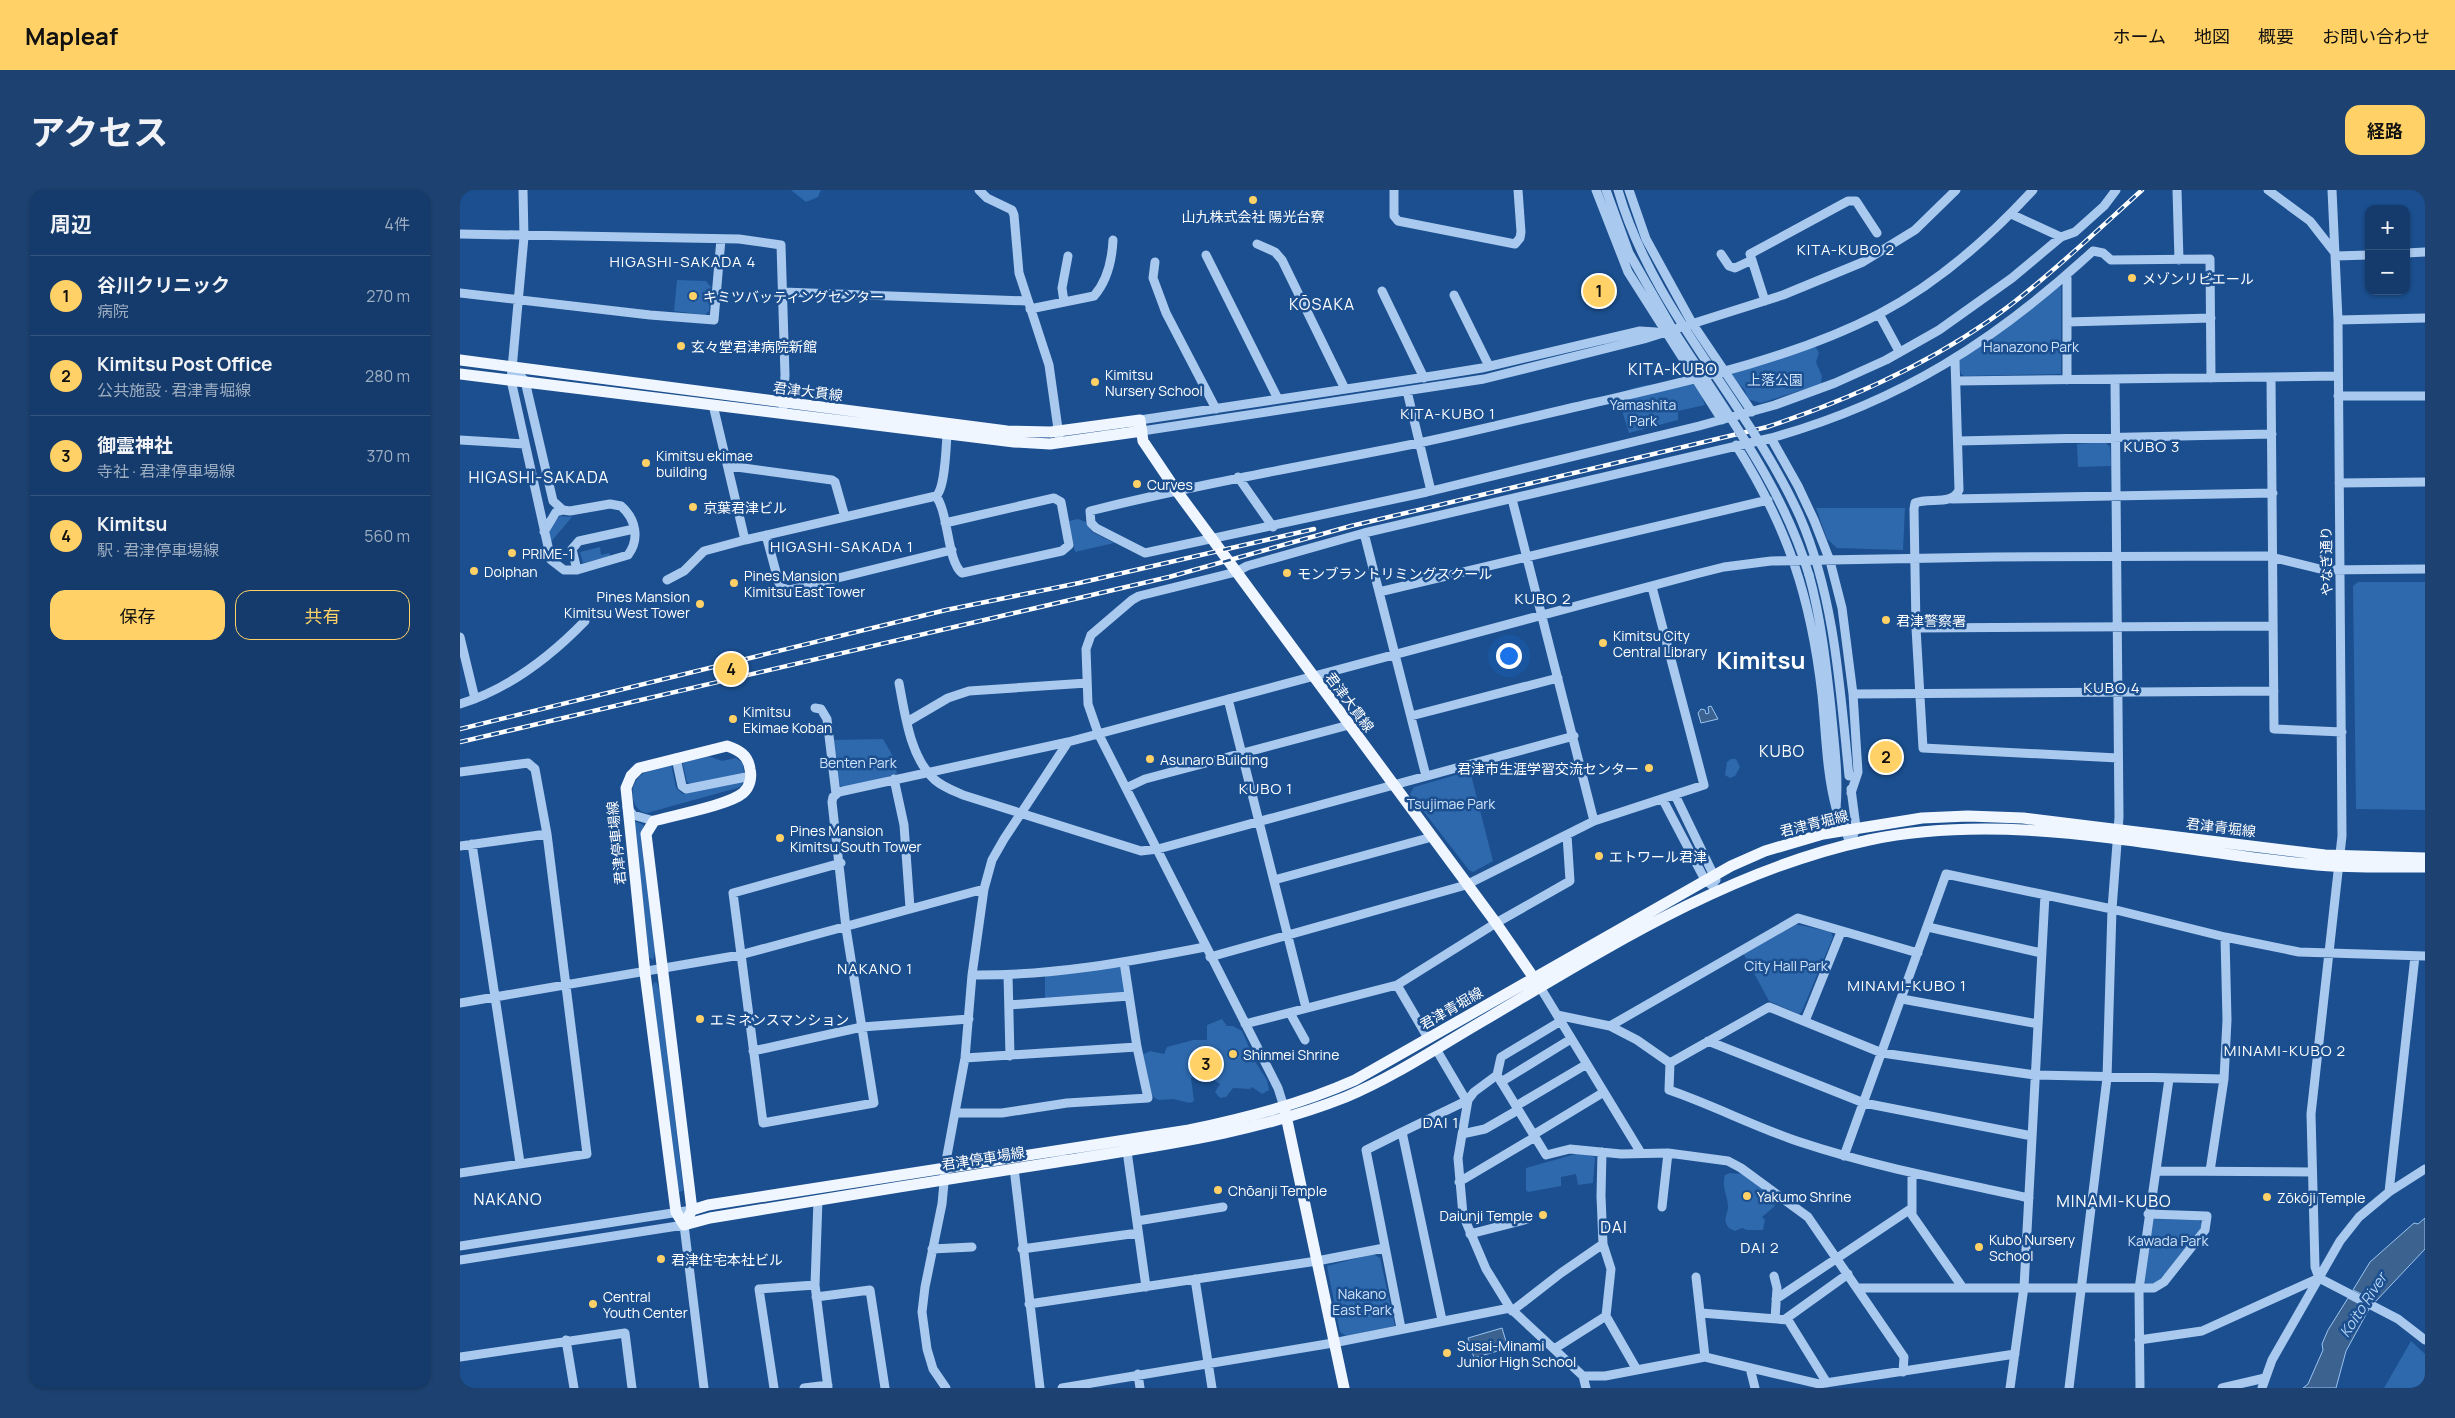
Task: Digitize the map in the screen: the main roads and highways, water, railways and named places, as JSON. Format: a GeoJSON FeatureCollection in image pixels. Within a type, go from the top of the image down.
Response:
{"type":"FeatureCollection","features":[{"type":"Feature","properties":{"kind":"main road","name":"君津大貫線"},"geometry":{"type":"LineString","coordinates":[[460,360],[648,384],[947,436],[1023,443],[1059,443],[1141,426]]}},
{"type":"Feature","properties":{"kind":"main road","name":"君津大貫線"},"geometry":{"type":"LineString","coordinates":[[460,374],[713,404],[783,408],[1006,431],[1059,431],[1141,426]]}},
{"type":"Feature","properties":{"kind":"main road","name":"君津大貫線"},"geometry":{"type":"LineString","coordinates":[[1141,426],[1143,441],[1176,490],[1466,885],[1496,922],[1537,983]]}},
{"type":"Feature","properties":{"kind":"main road","name":"君津停車場線"},"geometry":{"type":"LineString","coordinates":[[1285,1113],[945,1174],[684,1225],[676,1212],[626,805],[626,788],[631,776],[639,768],[727,746],[738,750],[745,756],[751,776],[743,793],[736,797],[654,821],[648,829],[646,840],[692,1210],[708,1205],[945,1174],[1014,1168],[1229,1134],[1285,1113]]}},
{"type":"Feature","properties":{"kind":"main road","name":"君津青堀線"},"geometry":{"type":"LineString","coordinates":[[1285,1113],[1377,1083],[1436,1049],[1537,983],[1710,877],[1784,845],[1850,828],[1922,818],[1968,816],[2023,818],[2118,835],[2340,861],[2425,867]]}},
{"type":"Feature","properties":{"kind":"main road","name":"君津青堀線"},"geometry":{"type":"LineString","coordinates":[[1285,1113],[1354,1080],[1428,1038],[1719,891],[1788,862],[1850,845],[1904,834],[1995,829],[2118,835]]}},
{"type":"Feature","properties":{"kind":"main road","name":"君津青堀線"},"geometry":{"type":"LineString","coordinates":[[2340,861],[2425,858]]}},
{"type":"Feature","properties":{"kind":"main road"},"geometry":{"type":"LineString","coordinates":[[1285,1113],[1344,1388]]}},
{"type":"Feature","properties":{"kind":"main road"},"geometry":{"type":"LineString","coordinates":[[684,1225],[692,1210]]}},
{"type":"Feature","properties":{"kind":"railway"},"geometry":{"type":"LineString","coordinates":[[460,742],[1169,577],[1351,526],[1767,427],[1864,390],[1896,375],[1956,342],[2030,290],[2142,190]]}},
{"type":"Feature","properties":{"kind":"railway"},"geometry":{"type":"LineString","coordinates":[[460,729],[946,610],[1079,583],[1314,529]]}},
{"type":"Feature","properties":{"kind":"place","name":"山九株式会社 陽光台寮"},"geometry":{"type":"Point","coordinates":[1253,200]}},
{"type":"Feature","properties":{"kind":"place","name":"メゾンリビエール"},"geometry":{"type":"Point","coordinates":[2132,278]}},
{"type":"Feature","properties":{"kind":"place","name":"谷川クリニック"},"geometry":{"type":"Point","coordinates":[1599,291]}},
{"type":"Feature","properties":{"kind":"place","name":"キミツバッティングセンター"},"geometry":{"type":"Point","coordinates":[693,296]}},
{"type":"Feature","properties":{"kind":"place","name":"玄々堂君津病院新館"},"geometry":{"type":"Point","coordinates":[681,346]}},
{"type":"Feature","properties":{"kind":"place","name":"Kimitsu Nursery School"},"geometry":{"type":"Point","coordinates":[1095,382]}},
{"type":"Feature","properties":{"kind":"place","name":"Kimitsu ekimae building"},"geometry":{"type":"Point","coordinates":[646,463]}},
{"type":"Feature","properties":{"kind":"place","name":"Curves"},"geometry":{"type":"Point","coordinates":[1137,484]}},
{"type":"Feature","properties":{"kind":"place","name":"京葉君津ビル"},"geometry":{"type":"Point","coordinates":[693,507]}},
{"type":"Feature","properties":{"kind":"place","name":"PRIME-1"},"geometry":{"type":"Point","coordinates":[512,553]}},
{"type":"Feature","properties":{"kind":"place","name":"Dolphan"},"geometry":{"type":"Point","coordinates":[474,571]}},
{"type":"Feature","properties":{"kind":"place","name":"モンブラントリミングスクール"},"geometry":{"type":"Point","coordinates":[1287,573]}},
{"type":"Feature","properties":{"kind":"place","name":"Pines Mansion Kimitsu East Tower"},"geometry":{"type":"Point","coordinates":[734,583]}},
{"type":"Feature","properties":{"kind":"place","name":"Pines Mansion Kimitsu West Tower"},"geometry":{"type":"Point","coordinates":[700,604]}},
{"type":"Feature","properties":{"kind":"place","name":"君津警察署"},"geometry":{"type":"Point","coordinates":[1886,620]}},
{"type":"Feature","properties":{"kind":"place","name":"Kimitsu City Central Library"},"geometry":{"type":"Point","coordinates":[1603,643]}},
{"type":"Feature","properties":{"kind":"place","name":"Kimitsu"},"geometry":{"type":"Point","coordinates":[731,669]}},
{"type":"Feature","properties":{"kind":"place","name":"Kimitsu Ekimae Koban"},"geometry":{"type":"Point","coordinates":[733,719]}},
{"type":"Feature","properties":{"kind":"place","name":"Kimitsu Post Office"},"geometry":{"type":"Point","coordinates":[1886,757]}},
{"type":"Feature","properties":{"kind":"place","name":"Asunaro Building"},"geometry":{"type":"Point","coordinates":[1150,759]}},
{"type":"Feature","properties":{"kind":"place","name":"君津市生涯学習交流センター"},"geometry":{"type":"Point","coordinates":[1649,768]}},
{"type":"Feature","properties":{"kind":"place","name":"Pines Mansion Kimitsu South Tower"},"geometry":{"type":"Point","coordinates":[780,838]}},
{"type":"Feature","properties":{"kind":"place","name":"エトワール君津"},"geometry":{"type":"Point","coordinates":[1599,856]}},
{"type":"Feature","properties":{"kind":"place","name":"エミネンスマンション"},"geometry":{"type":"Point","coordinates":[700,1019]}},
{"type":"Feature","properties":{"kind":"place","name":"Shinmei Shrine"},"geometry":{"type":"Point","coordinates":[1233,1054]}},
{"type":"Feature","properties":{"kind":"place","name":"御霊神社"},"geometry":{"type":"Point","coordinates":[1206,1064]}},
{"type":"Feature","properties":{"kind":"place","name":"Chōanji Temple"},"geometry":{"type":"Point","coordinates":[1218,1190]}},
{"type":"Feature","properties":{"kind":"place","name":"Yakumo Shrine"},"geometry":{"type":"Point","coordinates":[1747,1196]}},
{"type":"Feature","properties":{"kind":"place","name":"Zōkōji Temple"},"geometry":{"type":"Point","coordinates":[2267,1197]}},
{"type":"Feature","properties":{"kind":"place","name":"Daiunji Temple"},"geometry":{"type":"Point","coordinates":[1543,1215]}},
{"type":"Feature","properties":{"kind":"place","name":"Kubo Nursery School"},"geometry":{"type":"Point","coordinates":[1979,1247]}},
{"type":"Feature","properties":{"kind":"place","name":"君津住宅本社ビル"},"geometry":{"type":"Point","coordinates":[661,1259]}},
{"type":"Feature","properties":{"kind":"place","name":"Central Youth Center"},"geometry":{"type":"Point","coordinates":[593,1304]}},
{"type":"Feature","properties":{"kind":"place","name":"Susai-Minami Junior High School"},"geometry":{"type":"Point","coordinates":[1447,1353]}},
{"type":"Feature","properties":{"kind":"district","name":"KITA-KUBO 2"},"geometry":{"type":"Point","coordinates":[1846,249]}},
{"type":"Feature","properties":{"kind":"district","name":"HIGASHI-SAKADA 4"},"geometry":{"type":"Point","coordinates":[683,261]}},
{"type":"Feature","properties":{"kind":"district","name":"KŌSAKA"},"geometry":{"type":"Point","coordinates":[1322,304]}},
{"type":"Feature","properties":{"kind":"district","name":"KITA-KUBO"},"geometry":{"type":"Point","coordinates":[1673,369]}},
{"type":"Feature","properties":{"kind":"district","name":"KITA-KUBO 1"},"geometry":{"type":"Point","coordinates":[1448,413]}},
{"type":"Feature","properties":{"kind":"district","name":"KUBO 3"},"geometry":{"type":"Point","coordinates":[2152,446]}},
{"type":"Feature","properties":{"kind":"district","name":"HIGASHI-SAKADA"},"geometry":{"type":"Point","coordinates":[539,477]}},
{"type":"Feature","properties":{"kind":"district","name":"HIGASHI-SAKADA 1"},"geometry":{"type":"Point","coordinates":[842,546]}},
{"type":"Feature","properties":{"kind":"district","name":"KUBO 2"},"geometry":{"type":"Point","coordinates":[1543,598]}},
{"type":"Feature","properties":{"kind":"district","name":"Kimitsu"},"geometry":{"type":"Point","coordinates":[1761,659]}},
{"type":"Feature","properties":{"kind":"district","name":"KUBO 4"},"geometry":{"type":"Point","coordinates":[2112,687]}},
{"type":"Feature","properties":{"kind":"district","name":"KUBO"},"geometry":{"type":"Point","coordinates":[1782,751]}},
{"type":"Feature","properties":{"kind":"district","name":"KUBO 1"},"geometry":{"type":"Point","coordinates":[1266,788]}},
{"type":"Feature","properties":{"kind":"district","name":"NAKANO 1"},"geometry":{"type":"Point","coordinates":[875,968]}},
{"type":"Feature","properties":{"kind":"district","name":"MINAMI-KUBO 1"},"geometry":{"type":"Point","coordinates":[1907,985]}},
{"type":"Feature","properties":{"kind":"district","name":"MINAMI-KUBO 2"},"geometry":{"type":"Point","coordinates":[2285,1050]}},
{"type":"Feature","properties":{"kind":"district","name":"DAI 1"},"geometry":{"type":"Point","coordinates":[1441,1122]}},
{"type":"Feature","properties":{"kind":"district","name":"NAKANO"},"geometry":{"type":"Point","coordinates":[508,1199]}},
{"type":"Feature","properties":{"kind":"district","name":"MINAMI-KUBO"},"geometry":{"type":"Point","coordinates":[2114,1201]}},
{"type":"Feature","properties":{"kind":"district","name":"DAI"},"geometry":{"type":"Point","coordinates":[1614,1227]}},
{"type":"Feature","properties":{"kind":"district","name":"DAI 2"},"geometry":{"type":"Point","coordinates":[1760,1247]}},
{"type":"Feature","properties":{"kind":"park label","name":"Hanazono Park"},"geometry":{"type":"Point","coordinates":[2031,346]}},
{"type":"Feature","properties":{"kind":"park label","name":"上落公園"},"geometry":{"type":"Point","coordinates":[1775,379]}},
{"type":"Feature","properties":{"kind":"park label","name":"Yamashita Park"},"geometry":{"type":"Point","coordinates":[1643,412]}},
{"type":"Feature","properties":{"kind":"park label","name":"Benten Park"},"geometry":{"type":"Point","coordinates":[858,762]}},
{"type":"Feature","properties":{"kind":"park label","name":"Tsujimae Park"},"geometry":{"type":"Point","coordinates":[1451,803]}},
{"type":"Feature","properties":{"kind":"park label","name":"City Hall Park"},"geometry":{"type":"Point","coordinates":[1786,965]}},
{"type":"Feature","properties":{"kind":"park label","name":"Kawada Park"},"geometry":{"type":"Point","coordinates":[2168,1240]}},
{"type":"Feature","properties":{"kind":"park label","name":"Nakano East Park"},"geometry":{"type":"Point","coordinates":[1362,1302]}},
{"type":"Feature","properties":{"kind":"water label","name":"Koito River"},"geometry":{"type":"Point","coordinates":[2363,1305]}}]}
